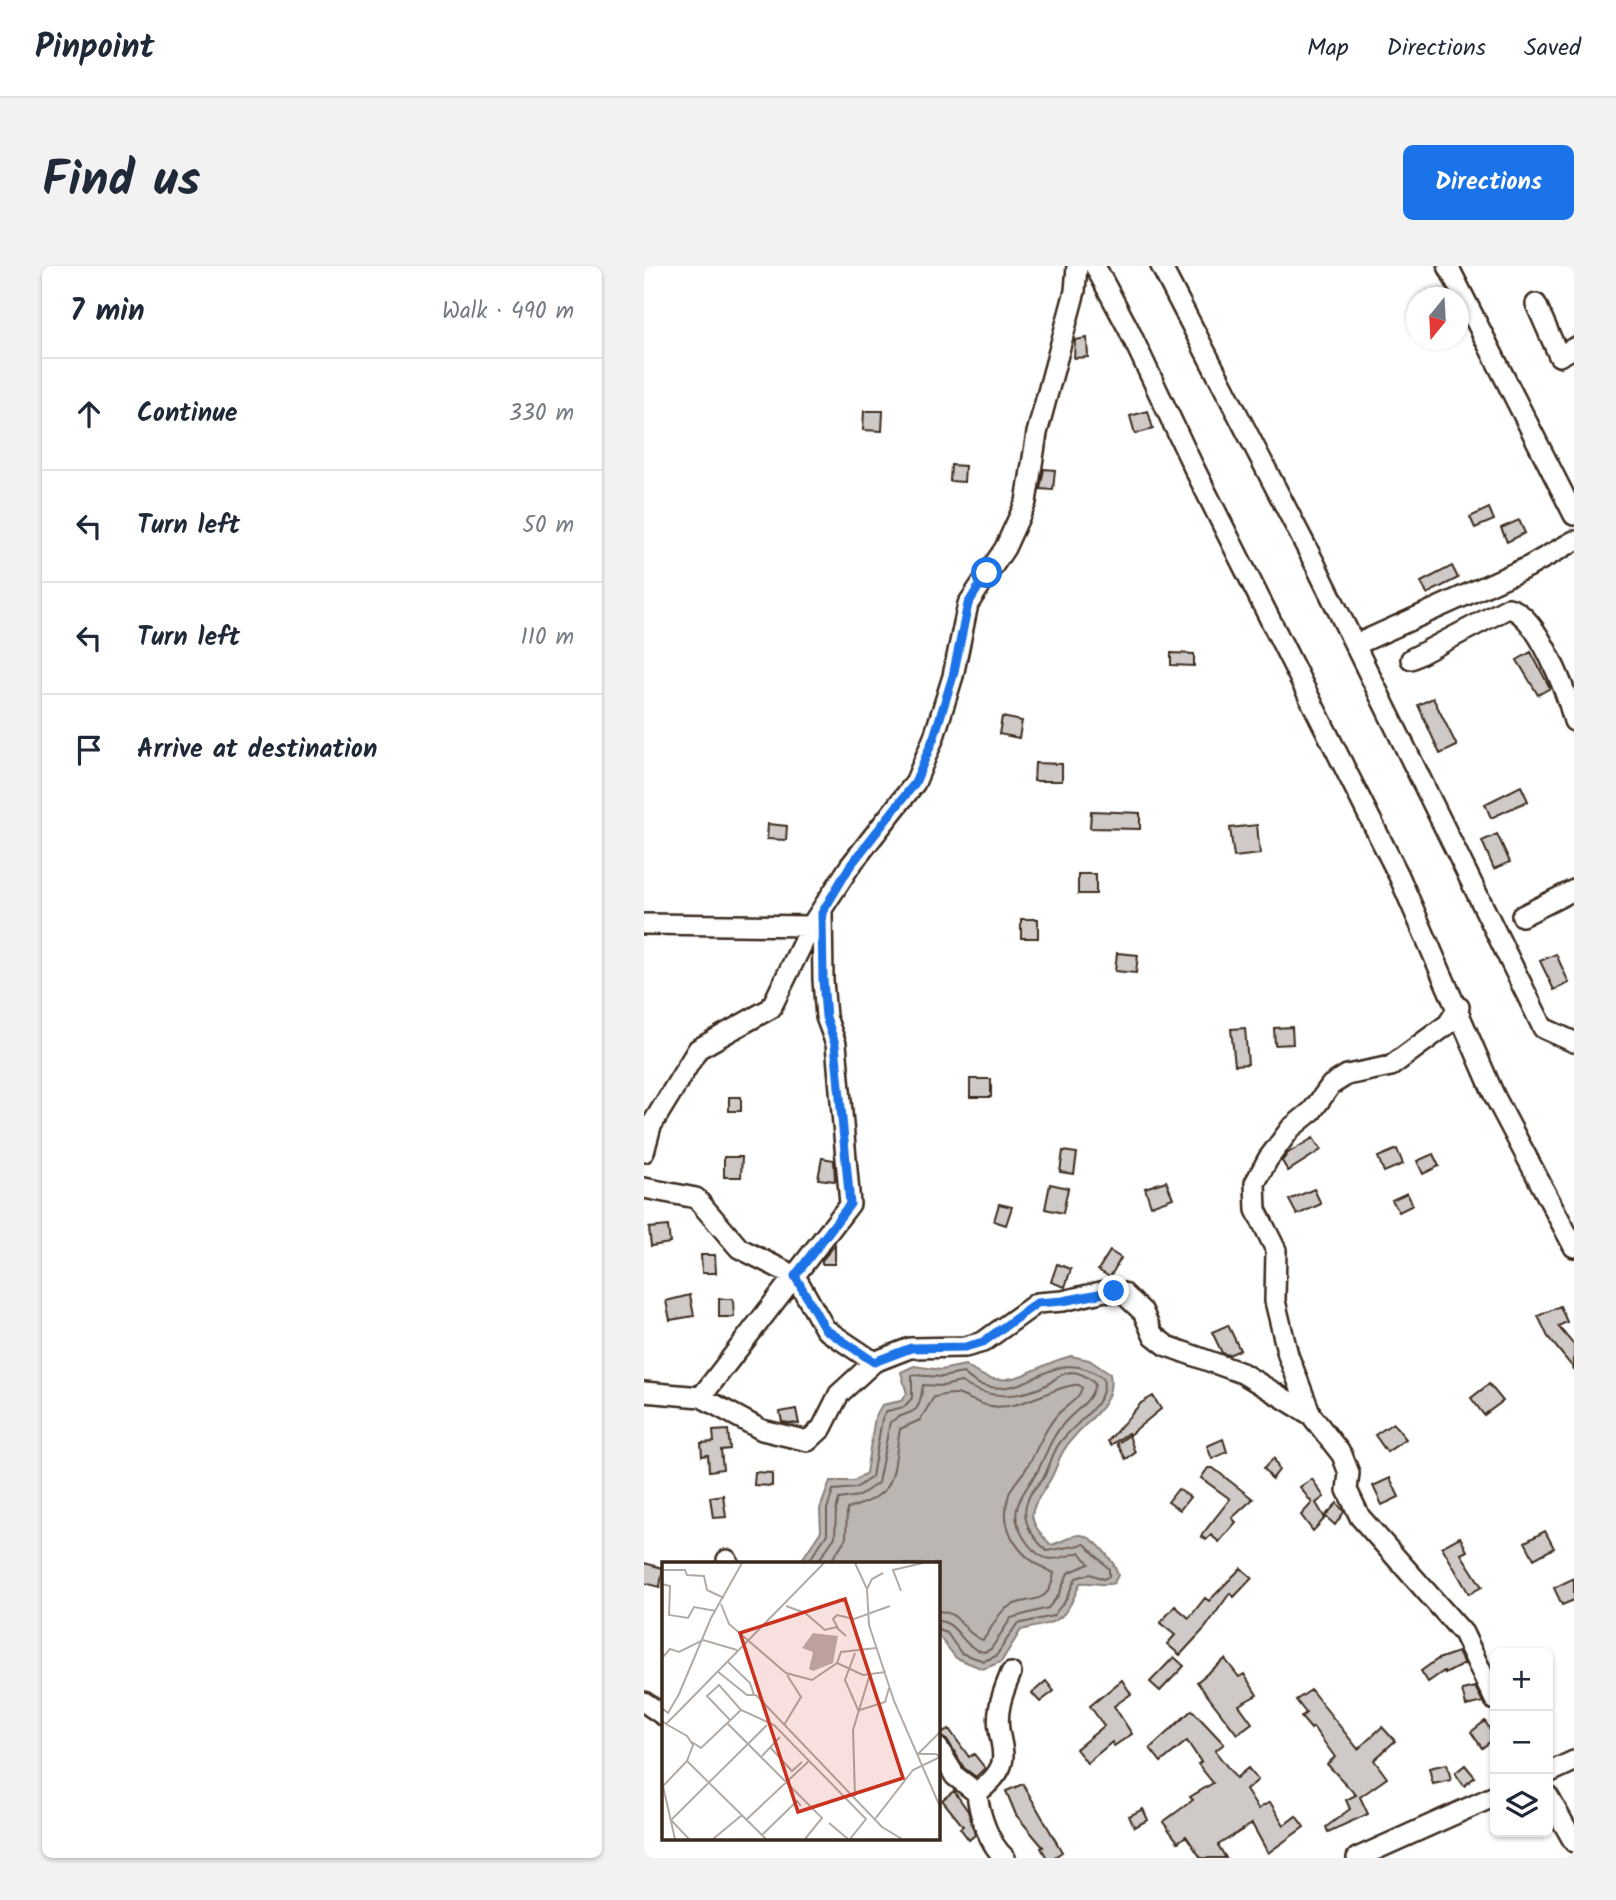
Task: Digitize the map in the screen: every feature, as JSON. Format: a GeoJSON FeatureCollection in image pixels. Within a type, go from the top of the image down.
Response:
{"type":"FeatureCollection","features":[{"type":"Feature","properties":{"kind":"street"},"geometry":{"type":"LineString","coordinates":[[644,1152],[651,1126],[698,1049],[771,1008],[817,920],[850,866],[915,783],[934,737],[953,676],[968,604],[1005,548],[1026,502],[1037,433],[1076,291],[1077,266]]}},
{"type":"Feature","properties":{"kind":"street"},"geometry":{"type":"LineString","coordinates":[[1095,266],[1399,876],[1459,1007],[1495,1097],[1574,1247]]}},
{"type":"Feature","properties":{"kind":"street"},"geometry":{"type":"LineString","coordinates":[[1161,266],[1355,645],[1543,1028],[1574,1042]]}},
{"type":"Feature","properties":{"kind":"street"},"geometry":{"type":"LineString","coordinates":[[1448,266],[1574,515]]}},
{"type":"Feature","properties":{"kind":"street"},"geometry":{"type":"LineString","coordinates":[[1536,304],[1559,356],[1574,348]]}},
{"type":"Feature","properties":{"kind":"street"},"geometry":{"type":"LineString","coordinates":[[1355,645],[1528,567],[1574,541]]}},
{"type":"Feature","properties":{"kind":"street"},"geometry":{"type":"LineString","coordinates":[[1411,659],[1508,608],[1518,610],[1529,621],[1556,672],[1574,721]]}},
{"type":"Feature","properties":{"kind":"street"},"geometry":{"type":"LineString","coordinates":[[1522,916],[1574,890]]}},
{"type":"Feature","properties":{"kind":"street"},"geometry":{"type":"LineString","coordinates":[[644,924],[817,920]]}},
{"type":"Feature","properties":{"kind":"street"},"geometry":{"type":"LineString","coordinates":[[701,1397],[850,1204],[835,1044],[826,1017],[817,920]]}},
{"type":"Feature","properties":{"kind":"street"},"geometry":{"type":"LineString","coordinates":[[1459,1007],[1448,1024],[1391,1066],[1347,1075],[1331,1085],[1312,1111],[1291,1128],[1255,1183],[1256,1210],[1276,1250],[1275,1301],[1288,1355],[1311,1415],[1342,1455],[1349,1473],[1347,1490],[1360,1517],[1463,1633],[1490,1690]]}},
{"type":"Feature","properties":{"kind":"street"},"geometry":{"type":"LineString","coordinates":[[644,1188],[696,1198],[739,1248],[795,1276],[825,1329],[874,1362]]}},
{"type":"Feature","properties":{"kind":"street"},"geometry":{"type":"LineString","coordinates":[[644,1392],[701,1397],[762,1430],[808,1441],[822,1428],[839,1394],[874,1362],[911,1348],[965,1347],[983,1342],[1037,1303],[1114,1291],[1123,1293],[1143,1312],[1153,1335],[1167,1346],[1242,1373],[1311,1415]]}},
{"type":"Feature","properties":{"kind":"street"},"geometry":{"type":"LineString","coordinates":[[977,1793],[992,1781],[1006,1756],[999,1724],[999,1705],[1011,1673]]}},
{"type":"Feature","properties":{"kind":"street"},"geometry":{"type":"LineString","coordinates":[[644,1702],[662,1714]]}},
{"type":"Feature","properties":{"kind":"street"},"geometry":{"type":"LineString","coordinates":[[940,1751],[955,1776],[977,1793],[979,1810],[998,1853],[1005,1858]]}},
{"type":"Feature","properties":{"kind":"street"},"geometry":{"type":"LineString","coordinates":[[1553,1771],[1574,1761]]}},
{"type":"Feature","properties":{"kind":"street"},"geometry":{"type":"LineString","coordinates":[[1356,1858],[1490,1798]]}},
{"type":"Feature","properties":{"kind":"street"},"geometry":{"type":"LineString","coordinates":[[1553,1805],[1574,1842]]}},
{"type":"Feature","properties":{"kind":"water"},"geometry":{"type":"Polygon","coordinates":[[[1071,1356],[1089,1360],[1110,1374],[1110,1386],[1108,1397],[1102,1406],[1062,1453],[1034,1506],[1033,1519],[1051,1545],[1079,1535],[1091,1539],[1108,1556],[1116,1570],[1118,1575],[1114,1583],[1080,1583],[1070,1606],[1060,1618],[1021,1630],[1001,1662],[983,1669],[956,1658],[940,1638],[940,1562],[800,1562],[821,1531],[820,1509],[830,1481],[854,1481],[866,1473],[875,1417],[882,1405],[901,1401],[907,1394],[901,1372],[914,1366],[941,1370],[965,1365],[994,1379],[1006,1379],[1018,1377],[1071,1356]]]}},
{"type":"Feature","properties":{"kind":"building"},"geometry":{"type":"Polygon","coordinates":[[[1087,338],[1088,357],[1074,358],[1075,340],[1087,338]]]}},
{"type":"Feature","properties":{"kind":"building"},"geometry":{"type":"Polygon","coordinates":[[[864,411],[883,411],[882,431],[863,430],[864,411]]]}},
{"type":"Feature","properties":{"kind":"building"},"geometry":{"type":"Polygon","coordinates":[[[1148,411],[1153,429],[1135,434],[1130,416],[1148,411]]]}},
{"type":"Feature","properties":{"kind":"building"},"geometry":{"type":"Polygon","coordinates":[[[951,465],[965,466],[964,482],[950,481],[951,465]]]}},
{"type":"Feature","properties":{"kind":"building"},"geometry":{"type":"Polygon","coordinates":[[[1044,469],[1055,470],[1053,490],[1040,489],[1044,469]]]}},
{"type":"Feature","properties":{"kind":"building"},"geometry":{"type":"Polygon","coordinates":[[[1489,508],[1494,520],[1475,528],[1470,517],[1489,508]]]}},
{"type":"Feature","properties":{"kind":"building"},"geometry":{"type":"Polygon","coordinates":[[[1519,520],[1525,533],[1507,542],[1501,528],[1519,520]]]}},
{"type":"Feature","properties":{"kind":"building"},"geometry":{"type":"Polygon","coordinates":[[[1452,566],[1458,578],[1427,594],[1421,582],[1452,566]]]}},
{"type":"Feature","properties":{"kind":"building"},"geometry":{"type":"Polygon","coordinates":[[[1531,652],[1550,688],[1538,695],[1517,660],[1531,652]]]}},
{"type":"Feature","properties":{"kind":"building"},"geometry":{"type":"Polygon","coordinates":[[[1171,653],[1194,654],[1194,666],[1171,665],[1171,653]]]}},
{"type":"Feature","properties":{"kind":"building"},"geometry":{"type":"Polygon","coordinates":[[[1433,698],[1457,746],[1440,754],[1418,705],[1433,698]]]}},
{"type":"Feature","properties":{"kind":"building"},"geometry":{"type":"Polygon","coordinates":[[[1002,717],[1022,721],[1019,738],[999,734],[1002,717]]]}},
{"type":"Feature","properties":{"kind":"building"},"geometry":{"type":"Polygon","coordinates":[[[1035,763],[1062,764],[1062,781],[1034,781],[1035,763]]]}},
{"type":"Feature","properties":{"kind":"building"},"geometry":{"type":"Polygon","coordinates":[[[1521,786],[1528,801],[1491,818],[1485,804],[1521,786]]]}},
{"type":"Feature","properties":{"kind":"building"},"geometry":{"type":"Polygon","coordinates":[[[1091,811],[1140,813],[1140,829],[1090,828],[1091,811]]]}},
{"type":"Feature","properties":{"kind":"building"},"geometry":{"type":"Polygon","coordinates":[[[768,824],[787,826],[786,840],[767,839],[768,824]]]}},
{"type":"Feature","properties":{"kind":"building"},"geometry":{"type":"Polygon","coordinates":[[[1257,825],[1260,854],[1234,857],[1230,828],[1257,825]]]}},
{"type":"Feature","properties":{"kind":"building"},"geometry":{"type":"Polygon","coordinates":[[[1497,834],[1510,862],[1494,869],[1482,841],[1497,834]]]}},
{"type":"Feature","properties":{"kind":"building"},"geometry":{"type":"Polygon","coordinates":[[[1078,874],[1096,874],[1096,894],[1078,894],[1078,874]]]}},
{"type":"Feature","properties":{"kind":"building"},"geometry":{"type":"Polygon","coordinates":[[[1021,919],[1038,919],[1038,938],[1021,938],[1021,919]]]}},
{"type":"Feature","properties":{"kind":"building"},"geometry":{"type":"Polygon","coordinates":[[[1117,953],[1138,955],[1136,973],[1115,971],[1117,953]]]}},
{"type":"Feature","properties":{"kind":"building"},"geometry":{"type":"Polygon","coordinates":[[[1556,954],[1569,983],[1554,990],[1540,961],[1556,954]]]}},
{"type":"Feature","properties":{"kind":"building"},"geometry":{"type":"Polygon","coordinates":[[[1292,1027],[1293,1044],[1275,1045],[1274,1028],[1292,1027]]]}},
{"type":"Feature","properties":{"kind":"building"},"geometry":{"type":"Polygon","coordinates":[[[1245,1028],[1248,1064],[1235,1065],[1231,1029],[1245,1028]]]}},
{"type":"Feature","properties":{"kind":"building"},"geometry":{"type":"Polygon","coordinates":[[[970,1079],[991,1079],[991,1097],[970,1097],[970,1079]]]}},
{"type":"Feature","properties":{"kind":"building"},"geometry":{"type":"Polygon","coordinates":[[[729,1097],[741,1097],[741,1111],[729,1111],[729,1097]]]}},
{"type":"Feature","properties":{"kind":"building"},"geometry":{"type":"Polygon","coordinates":[[[1313,1138],[1321,1150],[1288,1171],[1282,1161],[1288,1153],[1313,1138]]]}},
{"type":"Feature","properties":{"kind":"building"},"geometry":{"type":"Polygon","coordinates":[[[1397,1149],[1403,1164],[1384,1172],[1378,1157],[1397,1149]]]}},
{"type":"Feature","properties":{"kind":"building"},"geometry":{"type":"Polygon","coordinates":[[[1063,1151],[1077,1153],[1074,1174],[1060,1172],[1063,1151]]]}},
{"type":"Feature","properties":{"kind":"building"},"geometry":{"type":"Polygon","coordinates":[[[1433,1154],[1439,1166],[1423,1174],[1417,1161],[1433,1154]]]}},
{"type":"Feature","properties":{"kind":"building"},"geometry":{"type":"Polygon","coordinates":[[[724,1157],[742,1157],[741,1177],[724,1177],[724,1157]]]}},
{"type":"Feature","properties":{"kind":"building"},"geometry":{"type":"Polygon","coordinates":[[[822,1158],[834,1160],[835,1181],[818,1179],[822,1158]]]}},
{"type":"Feature","properties":{"kind":"building"},"geometry":{"type":"Polygon","coordinates":[[[1166,1181],[1173,1198],[1151,1206],[1145,1188],[1166,1181]]]}},
{"type":"Feature","properties":{"kind":"building"},"geometry":{"type":"Polygon","coordinates":[[[1050,1184],[1068,1188],[1063,1213],[1045,1209],[1050,1184]]]}},
{"type":"Feature","properties":{"kind":"building"},"geometry":{"type":"Polygon","coordinates":[[[1314,1189],[1321,1204],[1297,1215],[1289,1200],[1314,1189]]]}},
{"type":"Feature","properties":{"kind":"building"},"geometry":{"type":"Polygon","coordinates":[[[1407,1193],[1413,1205],[1399,1212],[1392,1200],[1407,1193]]]}},
{"type":"Feature","properties":{"kind":"building"},"geometry":{"type":"Polygon","coordinates":[[[999,1204],[1012,1207],[1006,1225],[994,1221],[999,1204]]]}},
{"type":"Feature","properties":{"kind":"building"},"geometry":{"type":"Polygon","coordinates":[[[668,1226],[670,1243],[651,1246],[649,1228],[668,1226]]]}},
{"type":"Feature","properties":{"kind":"building"},"geometry":{"type":"Polygon","coordinates":[[[835,1245],[835,1264],[822,1264],[822,1260],[835,1245]]]}},
{"type":"Feature","properties":{"kind":"building"},"geometry":{"type":"Polygon","coordinates":[[[1110,1251],[1121,1258],[1110,1277],[1098,1270],[1110,1251]]]}},
{"type":"Feature","properties":{"kind":"building"},"geometry":{"type":"Polygon","coordinates":[[[701,1255],[715,1255],[716,1273],[702,1273],[701,1255]]]}},
{"type":"Feature","properties":{"kind":"building"},"geometry":{"type":"Polygon","coordinates":[[[1057,1264],[1071,1269],[1065,1287],[1051,1282],[1057,1264]]]}},
{"type":"Feature","properties":{"kind":"building"},"geometry":{"type":"Polygon","coordinates":[[[690,1295],[694,1316],[670,1320],[666,1301],[690,1295]]]}},
{"type":"Feature","properties":{"kind":"building"},"geometry":{"type":"Polygon","coordinates":[[[719,1299],[733,1299],[734,1317],[719,1317],[719,1299]]]}},
{"type":"Feature","properties":{"kind":"building"},"geometry":{"type":"Polygon","coordinates":[[[1560,1306],[1567,1322],[1558,1326],[1574,1345],[1574,1369],[1548,1337],[1538,1316],[1560,1306]]]}},
{"type":"Feature","properties":{"kind":"building"},"geometry":{"type":"Polygon","coordinates":[[[1228,1325],[1240,1350],[1229,1355],[1222,1353],[1212,1332],[1228,1325]]]}},
{"type":"Feature","properties":{"kind":"building"},"geometry":{"type":"Polygon","coordinates":[[[1489,1384],[1503,1401],[1484,1415],[1471,1398],[1489,1384]]]}},
{"type":"Feature","properties":{"kind":"building"},"geometry":{"type":"Polygon","coordinates":[[[1153,1396],[1161,1409],[1129,1435],[1128,1433],[1111,1445],[1108,1441],[1141,1403],[1153,1396]]]}},
{"type":"Feature","properties":{"kind":"building"},"geometry":{"type":"Polygon","coordinates":[[[796,1409],[799,1424],[782,1422],[780,1412],[796,1409]]]}},
{"type":"Feature","properties":{"kind":"building"},"geometry":{"type":"Polygon","coordinates":[[[1393,1423],[1406,1439],[1387,1452],[1375,1435],[1393,1423]]]}},
{"type":"Feature","properties":{"kind":"building"},"geometry":{"type":"Polygon","coordinates":[[[728,1430],[730,1449],[721,1450],[723,1469],[709,1471],[708,1455],[702,1456],[701,1443],[714,1442],[713,1431],[728,1430]]]}},
{"type":"Feature","properties":{"kind":"building"},"geometry":{"type":"Polygon","coordinates":[[[1129,1435],[1135,1453],[1126,1459],[1117,1444],[1129,1435]]]}},
{"type":"Feature","properties":{"kind":"building"},"geometry":{"type":"Polygon","coordinates":[[[1223,1439],[1227,1452],[1212,1459],[1207,1446],[1223,1439]]]}},
{"type":"Feature","properties":{"kind":"building"},"geometry":{"type":"Polygon","coordinates":[[[1274,1458],[1279,1470],[1272,1479],[1264,1468],[1274,1458]]]}},
{"type":"Feature","properties":{"kind":"building"},"geometry":{"type":"Polygon","coordinates":[[[1208,1468],[1213,1468],[1253,1499],[1232,1518],[1236,1522],[1219,1542],[1211,1535],[1206,1540],[1201,1536],[1230,1499],[1201,1478],[1208,1468]]]}},
{"type":"Feature","properties":{"kind":"building"},"geometry":{"type":"Polygon","coordinates":[[[755,1472],[772,1473],[772,1486],[754,1485],[755,1472]]]}},
{"type":"Feature","properties":{"kind":"building"},"geometry":{"type":"Polygon","coordinates":[[[1390,1478],[1399,1497],[1382,1505],[1373,1486],[1390,1478]]]}},
{"type":"Feature","properties":{"kind":"building"},"geometry":{"type":"Polygon","coordinates":[[[1312,1479],[1324,1497],[1316,1503],[1325,1518],[1313,1531],[1301,1515],[1312,1503],[1300,1487],[1312,1479]]]}},
{"type":"Feature","properties":{"kind":"building"},"geometry":{"type":"Polygon","coordinates":[[[1178,1489],[1190,1497],[1180,1510],[1168,1502],[1178,1489]]]}},
{"type":"Feature","properties":{"kind":"building"},"geometry":{"type":"Polygon","coordinates":[[[723,1495],[726,1517],[713,1518],[710,1497],[723,1495]]]}},
{"type":"Feature","properties":{"kind":"building"},"geometry":{"type":"Polygon","coordinates":[[[1337,1503],[1344,1512],[1335,1525],[1325,1516],[1337,1503]]]}},
{"type":"Feature","properties":{"kind":"building"},"geometry":{"type":"Polygon","coordinates":[[[1545,1531],[1554,1548],[1534,1559],[1525,1542],[1545,1531]]]}},
{"type":"Feature","properties":{"kind":"building"},"geometry":{"type":"Polygon","coordinates":[[[1460,1537],[1467,1551],[1461,1554],[1482,1587],[1469,1594],[1442,1547],[1460,1537]]]}},
{"type":"Feature","properties":{"kind":"building"},"geometry":{"type":"Polygon","coordinates":[[[644,1563],[662,1568],[660,1587],[644,1583],[644,1563]]]}},
{"type":"Feature","properties":{"kind":"building"},"geometry":{"type":"Polygon","coordinates":[[[1241,1568],[1252,1578],[1234,1597],[1230,1593],[1205,1628],[1180,1655],[1167,1644],[1175,1635],[1160,1623],[1175,1606],[1189,1618],[1205,1598],[1209,1601],[1241,1568]]]}},
{"type":"Feature","properties":{"kind":"building"},"geometry":{"type":"Polygon","coordinates":[[[1574,1578],[1574,1600],[1562,1605],[1554,1588],[1574,1578]]]}},
{"type":"Feature","properties":{"kind":"building"},"geometry":{"type":"Polygon","coordinates":[[[1458,1652],[1464,1664],[1445,1674],[1444,1671],[1428,1682],[1421,1671],[1438,1659],[1458,1652]]]}},
{"type":"Feature","properties":{"kind":"building"},"geometry":{"type":"Polygon","coordinates":[[[1174,1657],[1184,1666],[1160,1691],[1150,1682],[1174,1657]]]}},
{"type":"Feature","properties":{"kind":"building"},"geometry":{"type":"Polygon","coordinates":[[[1225,1659],[1239,1677],[1244,1674],[1257,1695],[1239,1705],[1252,1723],[1237,1734],[1197,1682],[1225,1659]]]}},
{"type":"Feature","properties":{"kind":"building"},"geometry":{"type":"Polygon","coordinates":[[[1122,1680],[1131,1694],[1114,1706],[1132,1734],[1114,1746],[1112,1742],[1087,1763],[1076,1749],[1104,1726],[1090,1706],[1122,1680]]]}},
{"type":"Feature","properties":{"kind":"building"},"geometry":{"type":"Polygon","coordinates":[[[1046,1681],[1054,1691],[1040,1702],[1032,1693],[1046,1681]]]}},
{"type":"Feature","properties":{"kind":"building"},"geometry":{"type":"Polygon","coordinates":[[[1475,1687],[1483,1702],[1466,1706],[1462,1690],[1475,1687]]]}},
{"type":"Feature","properties":{"kind":"building"},"geometry":{"type":"Polygon","coordinates":[[[1311,1690],[1358,1749],[1382,1727],[1395,1741],[1374,1760],[1387,1778],[1360,1797],[1368,1814],[1328,1832],[1326,1827],[1350,1809],[1346,1800],[1356,1795],[1327,1764],[1335,1757],[1313,1727],[1311,1729],[1301,1717],[1306,1713],[1296,1700],[1311,1690]]]}},
{"type":"Feature","properties":{"kind":"building"},"geometry":{"type":"Polygon","coordinates":[[[1192,1710],[1224,1744],[1215,1751],[1236,1778],[1248,1768],[1258,1780],[1246,1790],[1258,1809],[1270,1802],[1284,1825],[1296,1816],[1304,1827],[1268,1853],[1252,1824],[1218,1845],[1226,1858],[1201,1858],[1186,1836],[1178,1842],[1163,1822],[1193,1800],[1190,1797],[1213,1783],[1198,1764],[1201,1762],[1187,1741],[1161,1762],[1150,1748],[1192,1710]]]}},
{"type":"Feature","properties":{"kind":"building"},"geometry":{"type":"Polygon","coordinates":[[[1485,1721],[1490,1730],[1490,1742],[1482,1748],[1471,1732],[1485,1721]]]}},
{"type":"Feature","properties":{"kind":"building"},"geometry":{"type":"Polygon","coordinates":[[[949,1729],[969,1757],[974,1754],[985,1768],[976,1777],[964,1768],[948,1741],[940,1735],[949,1729]]]}},
{"type":"Feature","properties":{"kind":"building"},"geometry":{"type":"Polygon","coordinates":[[[1447,1764],[1451,1780],[1433,1784],[1429,1768],[1447,1764]]]}},
{"type":"Feature","properties":{"kind":"building"},"geometry":{"type":"Polygon","coordinates":[[[1465,1765],[1475,1777],[1464,1786],[1455,1773],[1465,1765]]]}},
{"type":"Feature","properties":{"kind":"building"},"geometry":{"type":"Polygon","coordinates":[[[1023,1784],[1062,1852],[1053,1858],[1047,1858],[1041,1848],[1043,1847],[1016,1815],[1006,1791],[1023,1784]]]}},
{"type":"Feature","properties":{"kind":"building"},"geometry":{"type":"Polygon","coordinates":[[[954,1791],[968,1811],[975,1835],[969,1840],[960,1828],[963,1826],[942,1800],[954,1791]]]}},
{"type":"Feature","properties":{"kind":"building"},"geometry":{"type":"Polygon","coordinates":[[[1143,1809],[1148,1820],[1134,1827],[1129,1816],[1143,1809]]]}},
{"type":"Feature","properties":{"kind":"route"},"geometry":{"type":"LineString","coordinates":[[987,573],[968,604],[953,676],[934,737],[915,783],[877,835],[850,866],[822,913],[826,1017],[835,1044],[850,1204],[795,1276],[825,1329],[874,1362],[911,1348],[965,1347],[983,1342],[1037,1303],[1114,1291]]}}]}
